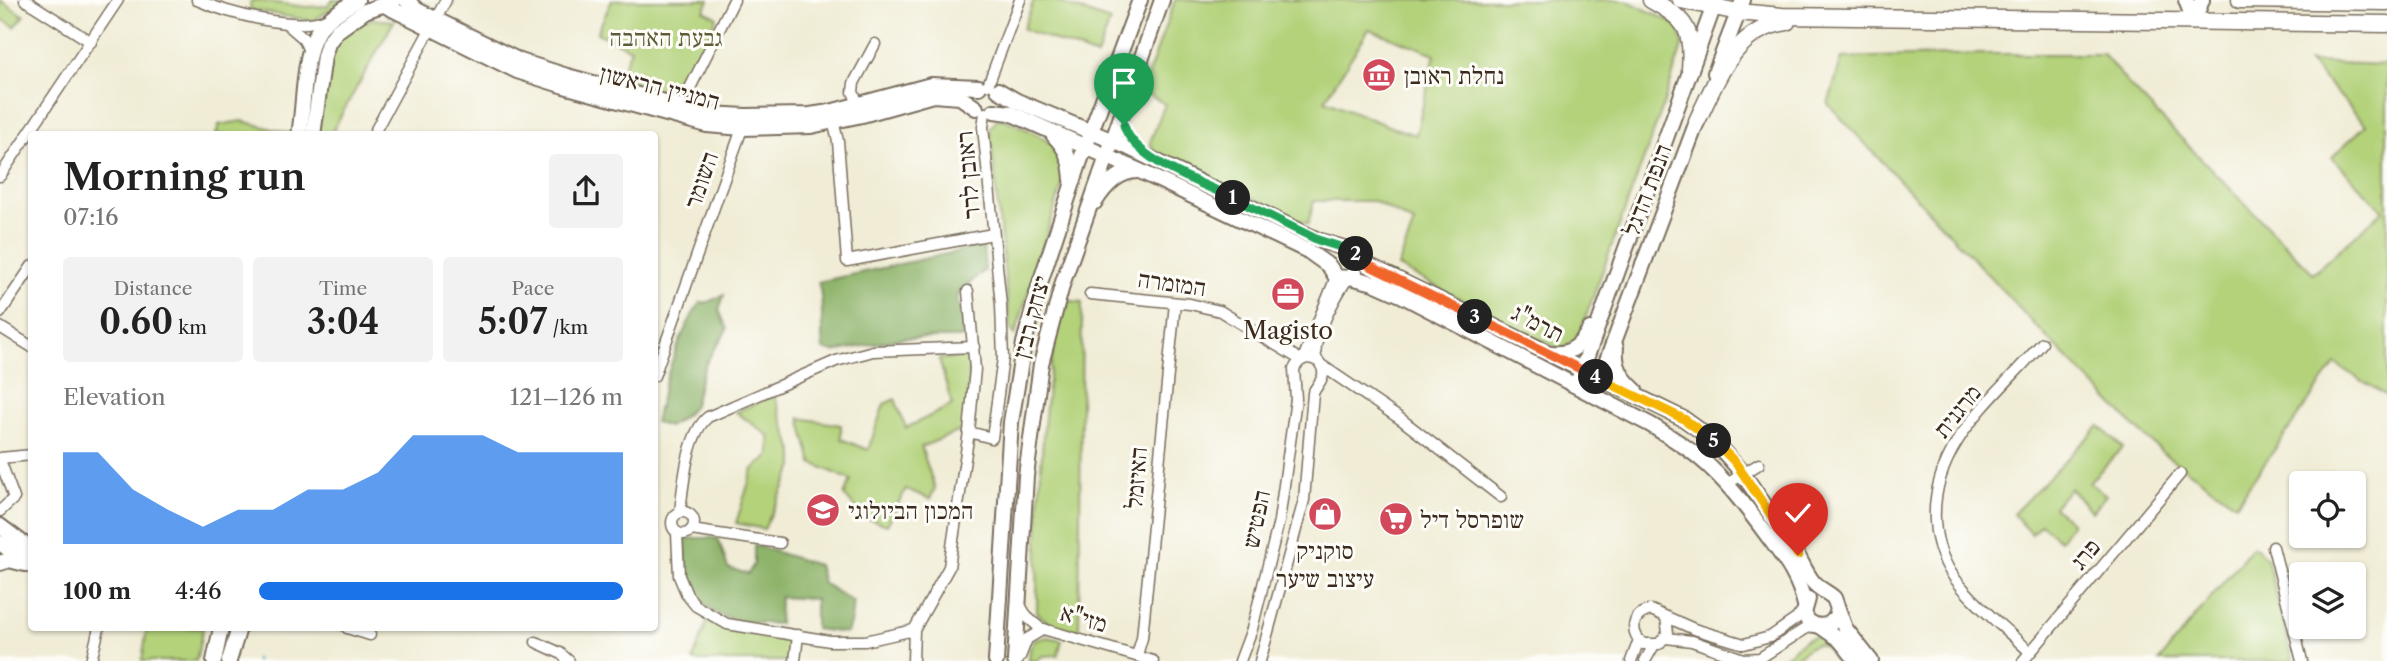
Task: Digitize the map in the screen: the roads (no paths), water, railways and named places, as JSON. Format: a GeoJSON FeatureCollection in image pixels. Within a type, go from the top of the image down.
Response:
{"type":"FeatureCollection","features":[{"type":"Feature","properties":{"kind":"main road"},"geometry":{"type":"LineString","coordinates":[[300,131],[310,52],[315,36],[333,16],[356,0]]}},
{"type":"Feature","properties":{"kind":"main road","name":"המניין הראשון"},"geometry":{"type":"LineString","coordinates":[[406,0],[433,24]]}},
{"type":"Feature","properties":{"kind":"main road","name":"יצחק רבין"},"geometry":{"type":"LineString","coordinates":[[996,661],[1008,465],[1019,367],[1040,283],[1071,188],[1140,0]]}},
{"type":"Feature","properties":{"kind":"main road","name":"יצחק רבין"},"geometry":{"type":"LineString","coordinates":[[1017,661],[1026,476],[1041,364],[1063,282],[1163,0]]}},
{"type":"Feature","properties":{"kind":"main road"},"geometry":{"type":"LineString","coordinates":[[1650,0],[1671,11],[1685,24],[1691,41],[1690,70]]}},
{"type":"Feature","properties":{"kind":"main road"},"geometry":{"type":"LineString","coordinates":[[1681,0],[1824,16],[2387,24]]}},
{"type":"Feature","properties":{"kind":"main road"},"geometry":{"type":"LineString","coordinates":[[2186,0],[2194,21]]}},
{"type":"Feature","properties":{"kind":"main road"},"geometry":{"type":"LineString","coordinates":[[2194,21],[2203,0]]}},
{"type":"Feature","properties":{"kind":"main road"},"geometry":{"type":"LineString","coordinates":[[2240,0],[2387,2]]}},
{"type":"Feature","properties":{"kind":"main road"},"geometry":{"type":"LineString","coordinates":[[314,131],[328,43],[348,23],[383,3]]}},
{"type":"Feature","properties":{"kind":"main road","name":"המניין הראשון"},"geometry":{"type":"LineString","coordinates":[[383,3],[520,61],[695,111],[744,122],[795,116],[832,117],[933,95],[960,97],[985,110],[1010,113],[1107,156]]}},
{"type":"Feature","properties":{"kind":"main road","name":"הנפת הדגל"},"geometry":{"type":"LineString","coordinates":[[1576,386],[1714,4]]}},
{"type":"Feature","properties":{"kind":"main road","name":"הנפת הדגל"},"geometry":{"type":"LineString","coordinates":[[1594,395],[1741,6]]}},
{"type":"Feature","properties":{"kind":"main road"},"geometry":{"type":"LineString","coordinates":[[1698,121],[1730,57],[1746,38],[1766,26],[1824,16]]}},
{"type":"Feature","properties":{"kind":"main road","name":"המניין הראשון"},"geometry":{"type":"LineString","coordinates":[[860,110],[932,85],[988,87],[1113,141]]}},
{"type":"Feature","properties":{"kind":"main road"},"geometry":{"type":"LineString","coordinates":[[988,87],[1001,99],[985,110],[973,99],[988,87]]}},
{"type":"Feature","properties":{"kind":"main road"},"geometry":{"type":"LineString","coordinates":[[1065,121],[1084,118],[1107,94]]}},
{"type":"Feature","properties":{"kind":"main road"},"geometry":{"type":"LineString","coordinates":[[1124,110],[1124,125],[1130,140],[1156,160]]}},
{"type":"Feature","properties":{"kind":"main road"},"geometry":{"type":"LineString","coordinates":[[1051,132],[1065,149],[1070,161],[1071,188]]}},
{"type":"Feature","properties":{"kind":"main road"},"geometry":{"type":"LineString","coordinates":[[1113,141],[1342,249]]}},
{"type":"Feature","properties":{"kind":"main road","name":"תרמ\"ג"},"geometry":{"type":"LineString","coordinates":[[1107,156],[1308,251],[1341,275],[1374,283],[1401,295],[1651,425],[1686,447],[1727,484],[1791,568],[1798,579],[1804,607]]}},
{"type":"Feature","properties":{"kind":"main road"},"geometry":{"type":"LineString","coordinates":[[1084,221],[1098,197],[1115,178],[1128,172],[1144,173]]}},
{"type":"Feature","properties":{"kind":"main road"},"geometry":{"type":"LineString","coordinates":[[1342,249],[1332,254],[1341,275],[1359,267],[1358,259]]}},
{"type":"Feature","properties":{"kind":"main road","name":"תרמ\"ג"},"geometry":{"type":"LineString","coordinates":[[1342,249],[1353,252],[1358,259],[1582,371],[1647,400],[1700,430],[1721,447],[1744,475],[1798,555],[1809,577],[1824,592]]}},
{"type":"Feature","properties":{"kind":"main road"},"geometry":{"type":"LineString","coordinates":[[1548,353],[1566,353],[1578,347],[1611,291]]}},
{"type":"Feature","properties":{"kind":"main road"},"geometry":{"type":"LineString","coordinates":[[1617,334],[1615,357],[1620,374],[1647,400]]}},
{"type":"Feature","properties":{"kind":"main road"},"geometry":{"type":"LineString","coordinates":[[3,541],[28,549]]}},
{"type":"Feature","properties":{"kind":"main road"},"geometry":{"type":"LineString","coordinates":[[3,541],[28,563]]}},
{"type":"Feature","properties":{"kind":"main road"},"geometry":{"type":"LineString","coordinates":[[0,563],[15,560],[28,565]]}},
{"type":"Feature","properties":{"kind":"main road"},"geometry":{"type":"LineString","coordinates":[[1857,661],[1840,640],[1808,621],[1804,607],[1814,593],[1824,592],[1834,598],[1845,628],[1871,661]]}},
{"type":"Feature","properties":{"kind":"main road"},"geometry":{"type":"LineString","coordinates":[[1818,626],[1831,623],[1838,615],[1838,609]]}},
{"type":"Feature","properties":{"kind":"main road"},"geometry":{"type":"LineString","coordinates":[[214,661],[219,631]]}},
{"type":"Feature","properties":{"kind":"main road"},"geometry":{"type":"LineString","coordinates":[[229,661],[238,631]]}},
{"type":"Feature","properties":{"kind":"street"},"geometry":{"type":"LineString","coordinates":[[25,0],[91,42]]}},
{"type":"Feature","properties":{"kind":"street"},"geometry":{"type":"LineString","coordinates":[[31,131],[118,0]]}},
{"type":"Feature","properties":{"kind":"street"},"geometry":{"type":"LineString","coordinates":[[197,0],[219,9],[288,24],[318,22],[333,16]]}},
{"type":"Feature","properties":{"kind":"street"},"geometry":{"type":"LineString","coordinates":[[375,131],[446,0]]}},
{"type":"Feature","properties":{"kind":"street"},"geometry":{"type":"LineString","coordinates":[[688,92],[734,0]]}},
{"type":"Feature","properties":{"kind":"street"},"geometry":{"type":"LineString","coordinates":[[988,87],[1020,0]]}},
{"type":"Feature","properties":{"kind":"street"},"geometry":{"type":"LineString","coordinates":[[288,24],[302,37],[310,52]]}},
{"type":"Feature","properties":{"kind":"street"},"geometry":{"type":"LineString","coordinates":[[860,110],[853,92],[854,83],[875,44]]}},
{"type":"Feature","properties":{"kind":"street","name":"ראובן לרר"},"geometry":{"type":"LineString","coordinates":[[969,432],[992,438],[1003,358],[1001,305],[983,127],[985,110]]}},
{"type":"Feature","properties":{"kind":"street"},"geometry":{"type":"LineString","coordinates":[[832,117],[848,261],[993,234]]}},
{"type":"Feature","properties":{"kind":"street","name":"השומר"},"geometry":{"type":"LineString","coordinates":[[658,365],[744,122]]}},
{"type":"Feature","properties":{"kind":"street"},"geometry":{"type":"LineString","coordinates":[[0,176],[28,135]]}},
{"type":"Feature","properties":{"kind":"street"},"geometry":{"type":"LineString","coordinates":[[0,313],[28,272]]}},
{"type":"Feature","properties":{"kind":"street"},"geometry":{"type":"LineString","coordinates":[[1341,275],[1310,336],[1302,360],[1294,369],[1296,382],[1305,388],[1340,382],[1357,387]]}},
{"type":"Feature","properties":{"kind":"street"},"geometry":{"type":"LineString","coordinates":[[1318,385],[1324,373],[1314,350],[1341,275]]}},
{"type":"Feature","properties":{"kind":"street"},"geometry":{"type":"LineString","coordinates":[[913,661],[914,630],[949,567],[974,381],[974,347],[968,291]]}},
{"type":"Feature","properties":{"kind":"street","name":"המזמרה"},"geometry":{"type":"LineString","coordinates":[[1090,294],[1190,304],[1220,311],[1279,349],[1302,360]]}},
{"type":"Feature","properties":{"kind":"street","name":"האיזמל"},"geometry":{"type":"LineString","coordinates":[[1137,655],[1143,638],[1175,303]]}},
{"type":"Feature","properties":{"kind":"street"},"geometry":{"type":"LineString","coordinates":[[0,327],[28,344]]}},
{"type":"Feature","properties":{"kind":"street"},"geometry":{"type":"LineString","coordinates":[[1279,349],[1298,347],[1310,336]]}},
{"type":"Feature","properties":{"kind":"street","name":"מרגנית"},"geometry":{"type":"LineString","coordinates":[[2031,652],[1974,600],[1951,574],[1938,544],[1934,512],[1938,480],[1955,443],[2042,343]]}},
{"type":"Feature","properties":{"kind":"street"},"geometry":{"type":"LineString","coordinates":[[680,512],[689,457],[702,422],[708,417],[856,354],[974,347]]}},
{"type":"Feature","properties":{"kind":"street"},"geometry":{"type":"LineString","coordinates":[[1302,360],[1310,358],[1357,387],[1501,497]]}},
{"type":"Feature","properties":{"kind":"street","name":"הפטיש"},"geometry":{"type":"LineString","coordinates":[[1240,661],[1252,629],[1279,521],[1294,418],[1296,382]]}},
{"type":"Feature","properties":{"kind":"street","name":"הפטיש"},"geometry":{"type":"LineString","coordinates":[[1260,661],[1304,500],[1312,400],[1318,385]]}},
{"type":"Feature","properties":{"kind":"street"},"geometry":{"type":"LineString","coordinates":[[0,511],[14,498],[0,459],[28,456]]}},
{"type":"Feature","properties":{"kind":"street"},"geometry":{"type":"LineString","coordinates":[[1727,484],[1759,464]]}},
{"type":"Feature","properties":{"kind":"street","name":"פרג"},"geometry":{"type":"LineString","coordinates":[[2022,661],[2180,474]]}},
{"type":"Feature","properties":{"kind":"street"},"geometry":{"type":"LineString","coordinates":[[677,533],[684,534],[691,530],[694,524],[687,512],[675,515],[672,521],[677,533],[679,576],[687,595],[696,606],[727,624],[830,641],[865,641],[914,630]]}},
{"type":"Feature","properties":{"kind":"street"},"geometry":{"type":"LineString","coordinates":[[691,530],[780,543]]}},
{"type":"Feature","properties":{"kind":"street"},"geometry":{"type":"LineString","coordinates":[[2273,547],[2302,661]]}},
{"type":"Feature","properties":{"kind":"street","name":"מזי\"א"},"geometry":{"type":"LineString","coordinates":[[1019,597],[1027,617],[1044,629],[1153,661]]}},
{"type":"Feature","properties":{"kind":"street"},"geometry":{"type":"LineString","coordinates":[[1654,645],[1643,644],[1635,636],[1634,624],[1645,611],[1657,610],[1666,617],[1706,633],[1744,644],[1770,637],[1796,619],[1804,607]]}},
{"type":"Feature","properties":{"kind":"street"},"geometry":{"type":"LineString","coordinates":[[1666,617],[1669,628],[1666,638]]}},
{"type":"Feature","properties":{"kind":"street"},"geometry":{"type":"LineString","coordinates":[[1645,661],[1654,645],[1666,638],[1692,641],[1743,659],[1761,660],[1805,629],[1818,626]]}},
{"type":"Feature","properties":{"kind":"street","name":"מזי\"א"},"geometry":{"type":"LineString","coordinates":[[1017,661],[1027,639],[1044,629]]}},
{"type":"Feature","properties":{"kind":"street"},"geometry":{"type":"LineString","coordinates":[[91,661],[98,631]]}},
{"type":"Feature","properties":{"kind":"street"},"geometry":{"type":"LineString","coordinates":[[795,661],[798,635]]}},
{"type":"Feature","properties":{"kind":"street"},"geometry":{"type":"LineString","coordinates":[[1631,661],[1639,640]]}},
{"type":"Feature","properties":{"kind":"street"},"geometry":{"type":"LineString","coordinates":[[536,642],[560,653],[569,661]]}},
{"type":"Feature","properties":{"kind":"place","name":"נחלת ראובן"},"geometry":{"type":"Point","coordinates":[1379,75]}},
{"type":"Feature","properties":{"kind":"place","name":"Magisto"},"geometry":{"type":"Point","coordinates":[1288,294]}},
{"type":"Feature","properties":{"kind":"place","name":"המכון הביולוגי"},"geometry":{"type":"Point","coordinates":[823,510]}},
{"type":"Feature","properties":{"kind":"place","name":"סוקניק עיצוב שיער"},"geometry":{"type":"Point","coordinates":[1325,514]}},
{"type":"Feature","properties":{"kind":"place","name":"שופרסל דיל"},"geometry":{"type":"Point","coordinates":[1396,519]}},
{"type":"Feature","properties":{"kind":"park label","name":"גבעת האהבה"},"geometry":{"type":"Point","coordinates":[666,37]}}]}
